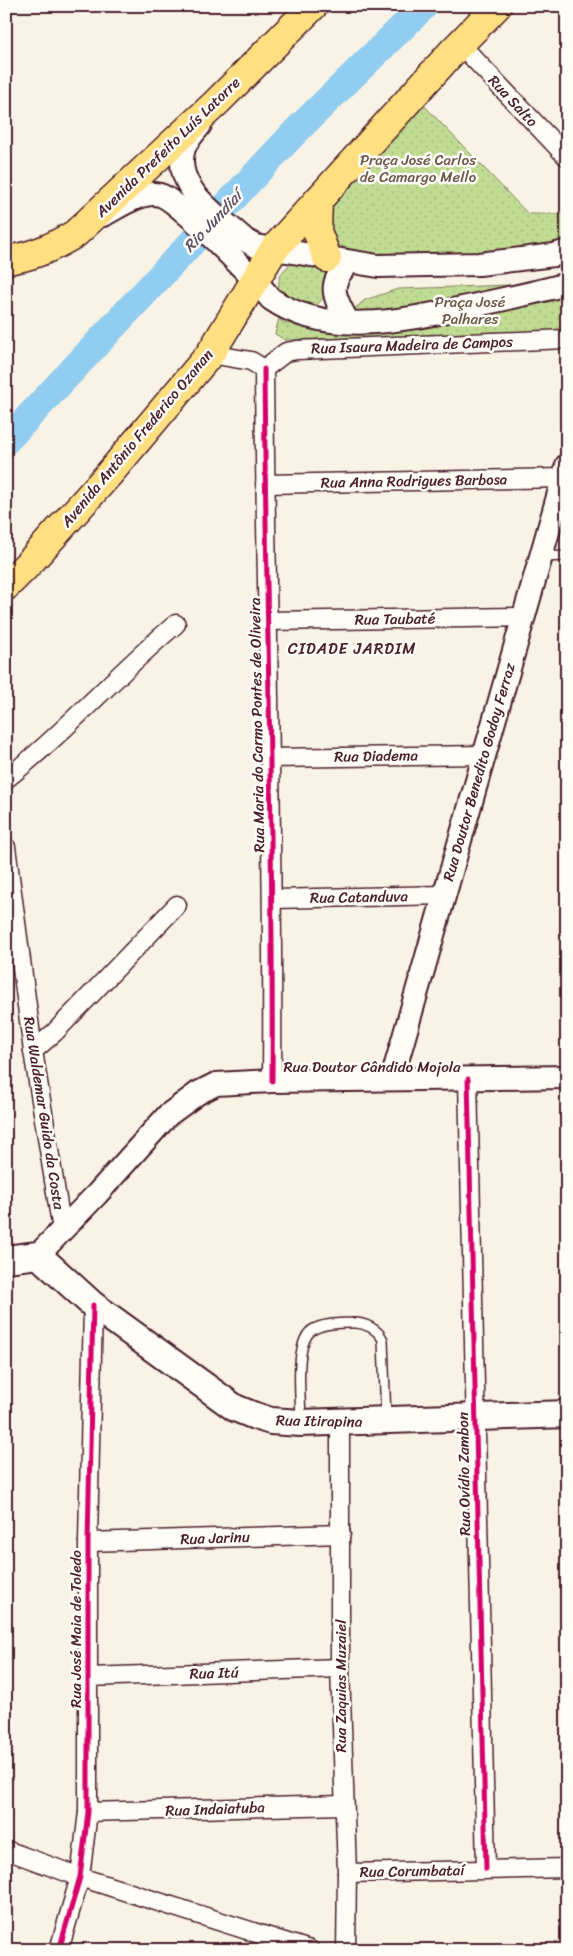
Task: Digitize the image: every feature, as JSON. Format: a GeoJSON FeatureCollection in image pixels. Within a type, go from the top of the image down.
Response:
{"type":"FeatureCollection","features":[{"type":"Feature","properties":{"kind":"main road","name":"Avenida Prefeito Luís Latorre"},"geometry":{"type":"LineString","coordinates":[[6,260],[22,258],[52,248],[75,234],[216,103],[313,6]]}},
{"type":"Feature","properties":{"kind":"main road"},"geometry":{"type":"LineString","coordinates":[[274,249],[460,44],[497,6]]}},
{"type":"Feature","properties":{"kind":"main road"},"geometry":{"type":"LineString","coordinates":[[318,200],[317,231],[339,260]]}},
{"type":"Feature","properties":{"kind":"main road","name":"Avenida Antônio Frederico Ozanan"},"geometry":{"type":"LineString","coordinates":[[6,586],[31,562],[109,474],[210,354],[274,249]]}},
{"type":"Feature","properties":{"kind":"main road"},"geometry":{"type":"LineString","coordinates":[[6,1259],[38,1255]]}},
{"type":"Feature","properties":{"kind":"main road","name":"Rua Itirapina"},"geometry":{"type":"LineString","coordinates":[[38,1255],[93,1305],[235,1408],[271,1421],[386,1421],[567,1414]]}},
{"type":"Feature","properties":{"kind":"street","name":"Rua Salto"},"geometry":{"type":"LineString","coordinates":[[460,44],[567,158]]}},
{"type":"Feature","properties":{"kind":"street"},"geometry":{"type":"LineString","coordinates":[[216,103],[185,147],[182,170],[188,186],[187,200],[231,258],[255,281],[271,300],[282,308],[315,319],[348,322],[408,319],[539,292],[567,284]]}},
{"type":"Feature","properties":{"kind":"street"},"geometry":{"type":"LineString","coordinates":[[88,222],[149,194],[187,200],[256,246],[378,266],[479,264],[554,255],[567,251]]}},
{"type":"Feature","properties":{"kind":"street"},"geometry":{"type":"LineString","coordinates":[[339,260],[334,290],[348,322]]}},
{"type":"Feature","properties":{"kind":"street"},"geometry":{"type":"LineString","coordinates":[[539,292],[567,300]]}},
{"type":"Feature","properties":{"kind":"street","name":"Rua Isaura Madeira de Campos"},"geometry":{"type":"LineString","coordinates":[[264,369],[286,352],[296,350],[567,339]]}},
{"type":"Feature","properties":{"kind":"street"},"geometry":{"type":"LineString","coordinates":[[210,354],[251,361],[264,369]]}},
{"type":"Feature","properties":{"kind":"street","name":"Rua Maria do Carmo Pontes de Oliveira"},"geometry":{"type":"LineString","coordinates":[[264,369],[269,758],[274,899],[272,1080]]}},
{"type":"Feature","properties":{"kind":"street","name":"Rua Anna Rodrigues Barbosa"},"geometry":{"type":"LineString","coordinates":[[265,484],[565,471]]}},
{"type":"Feature","properties":{"kind":"street","name":"Rua Doutor Benedito Godoy Ferraz"},"geometry":{"type":"LineString","coordinates":[[392,1079],[565,471]]}},
{"type":"Feature","properties":{"kind":"street","name":"Rua Taubaté"},"geometry":{"type":"LineString","coordinates":[[267,621],[524,617]]}},
{"type":"Feature","properties":{"kind":"street"},"geometry":{"type":"LineString","coordinates":[[6,779],[30,760],[148,647],[176,624]]}},
{"type":"Feature","properties":{"kind":"street","name":"Rua Diadema"},"geometry":{"type":"LineString","coordinates":[[269,758],[484,755]]}},
{"type":"Feature","properties":{"kind":"street","name":"Rua Waldemar Guido da Costa"},"geometry":{"type":"LineString","coordinates":[[6,847],[33,1051],[62,1230]]}},
{"type":"Feature","properties":{"kind":"street","name":"Rua Catanduva"},"geometry":{"type":"LineString","coordinates":[[274,899],[444,895]]}},
{"type":"Feature","properties":{"kind":"street"},"geometry":{"type":"LineString","coordinates":[[33,1051],[55,1032],[177,905]]}},
{"type":"Feature","properties":{"kind":"street","name":"Rua Doutor Cândido Mojola"},"geometry":{"type":"LineString","coordinates":[[38,1255],[97,1194],[148,1136],[181,1105],[216,1084],[272,1080],[567,1077]]}},
{"type":"Feature","properties":{"kind":"street","name":"Rua Ovídio Zambon"},"geometry":{"type":"LineString","coordinates":[[468,1079],[486,1869]]}},
{"type":"Feature","properties":{"kind":"street","name":"Rua José Maia de Toledo"},"geometry":{"type":"LineString","coordinates":[[59,1950],[80,1877],[88,1812],[88,1542],[93,1305]]}},
{"type":"Feature","properties":{"kind":"street","name":"Rua Zaquias Muzaiel"},"geometry":{"type":"LineString","coordinates":[[340,1421],[340,1668],[346,1872],[346,1950]]}},
{"type":"Feature","properties":{"kind":"street","name":"Rua Jarinu"},"geometry":{"type":"LineString","coordinates":[[88,1542],[341,1534]]}},
{"type":"Feature","properties":{"kind":"street","name":"Rua Itú"},"geometry":{"type":"LineString","coordinates":[[89,1677],[340,1668]]}},
{"type":"Feature","properties":{"kind":"street","name":"Rua Indaiatuba"},"geometry":{"type":"LineString","coordinates":[[88,1812],[343,1806]]}},
{"type":"Feature","properties":{"kind":"street"},"geometry":{"type":"LineString","coordinates":[[6,1850],[80,1877],[310,1950]]}},
{"type":"Feature","properties":{"kind":"street","name":"Rua Corumbataí"},"geometry":{"type":"LineString","coordinates":[[346,1872],[567,1868]]}},
{"type":"Feature","properties":{"kind":"lane"},"geometry":{"type":"LineString","coordinates":[[542,557],[567,556]]}},
{"type":"Feature","properties":{"kind":"lane"},"geometry":{"type":"LineString","coordinates":[[301,1422],[300,1356],[306,1335],[315,1328],[354,1322],[370,1326],[380,1333],[383,1340],[386,1421]]}},
{"type":"Feature","properties":{"kind":"green space","name":"Praça José Carlos de Camargo Mello"},"geometry":{"type":"Polygon","coordinates":[[[416,97],[528,214],[567,214],[567,243],[553,249],[374,259],[316,236],[310,217],[416,97]]]}},
{"type":"Feature","properties":{"kind":"green space"},"geometry":{"type":"Polygon","coordinates":[[[308,259],[322,269],[329,279],[327,294],[313,309],[280,300],[279,291],[280,277],[287,267],[308,259]]]}},
{"type":"Feature","properties":{"kind":"green space","name":"Praça José Palhares"},"geometry":{"type":"Polygon","coordinates":[[[567,283],[567,332],[285,340],[275,334],[279,318],[284,324],[340,321],[365,300],[398,289],[567,283]]]}},
{"type":"Feature","properties":{"kind":"waterway","name":"Rio Jundiaí"},"geometry":{"type":"LineString","coordinates":[[6,441],[297,130],[424,6]]}},
{"type":"Feature","properties":{"kind":"cycle path"},"geometry":{"type":"LineString","coordinates":[[264,369],[271,814],[272,1081]]}},
{"type":"Feature","properties":{"kind":"cycle path"},"geometry":{"type":"LineString","coordinates":[[468,1079],[486,1869]]}},
{"type":"Feature","properties":{"kind":"cycle path"},"geometry":{"type":"LineString","coordinates":[[59,1950],[80,1877],[88,1812],[88,1542],[93,1305]]}},
{"type":"Feature","properties":{"kind":"district","name":"CIDADE JARDIM"},"geometry":{"type":"Point","coordinates":[352,648]}}]}
